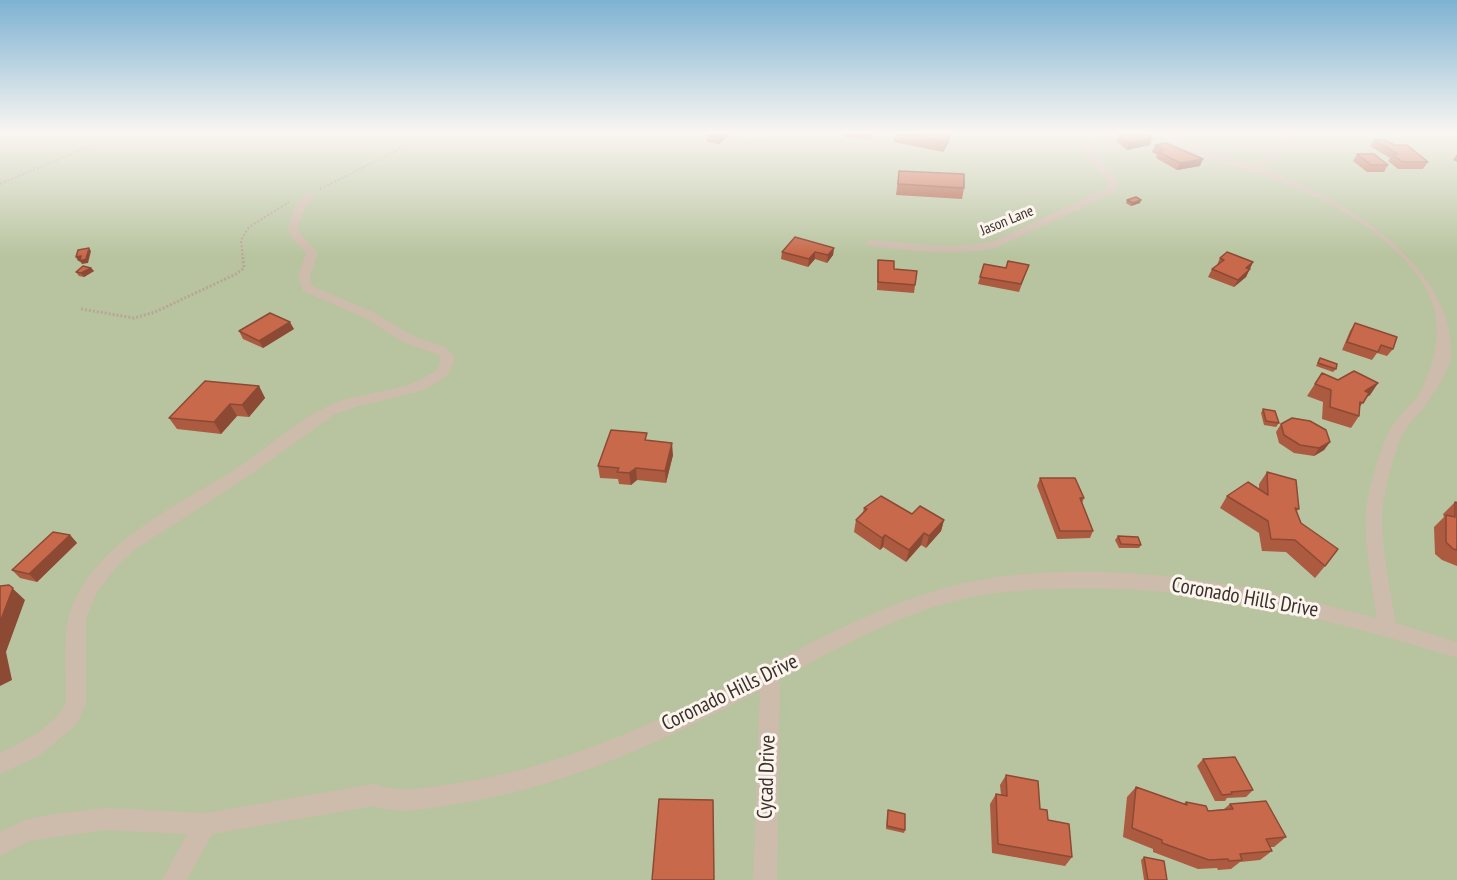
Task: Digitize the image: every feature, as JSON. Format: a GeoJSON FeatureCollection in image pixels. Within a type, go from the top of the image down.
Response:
{"type":"FeatureCollection","features":[{"type":"Feature","properties":{"kind":"street","name":"Jason Lane"},"geometry":{"type":"LineString","coordinates":[[871,243],[931,250],[974,249],[995,245],[1112,190],[1113,180],[1106,173]]}},
{"type":"Feature","properties":{"kind":"street"},"geometry":{"type":"LineString","coordinates":[[1264,173],[1337,205],[1372,226],[1415,260],[1442,298],[1453,332],[1444,359],[1426,395],[1396,432],[1376,494],[1375,540],[1387,627]]}},
{"type":"Feature","properties":{"kind":"street"},"geometry":{"type":"LineString","coordinates":[[0,764],[33,748],[69,718],[76,704],[77,618],[90,588],[112,560],[130,544],[247,469],[330,411],[344,404],[418,389],[444,371],[448,357],[442,351],[408,339],[369,315],[307,288],[304,277],[312,253],[297,237],[292,225],[301,205],[311,195]]}},
{"type":"Feature","properties":{"kind":"street","name":"Coronado Hills Drive"},"geometry":{"type":"LineString","coordinates":[[0,845],[25,831],[104,819],[205,824],[374,795],[388,802],[460,794],[548,773],[624,744],[876,620],[961,591],[1043,581],[1118,580],[1200,586],[1279,600],[1387,627],[1457,650]]}},
{"type":"Feature","properties":{"kind":"street","name":"Cycad Drive"},"geometry":{"type":"LineString","coordinates":[[765,880],[770,674]]}},
{"type":"Feature","properties":{"kind":"street"},"geometry":{"type":"LineString","coordinates":[[174,880],[205,824]]}},
{"type":"Feature","properties":{"kind":"path"},"geometry":{"type":"LineString","coordinates":[[0,184],[26,173]]}},
{"type":"Feature","properties":{"kind":"path"},"geometry":{"type":"LineString","coordinates":[[81,309],[134,318],[155,312],[236,274],[244,268],[241,240],[249,227],[291,200],[311,195],[325,185],[354,173]]}},
{"type":"Feature","properties":{"kind":"green space"},"geometry":{"type":"Polygon","coordinates":[[[0,173],[1457,173],[1457,880],[0,880],[0,173]]]}},
{"type":"Feature","properties":{"kind":"building"},"geometry":{"type":"Polygon","coordinates":[[[899,173],[964,174],[964,188],[898,184],[899,173]]]}},
{"type":"Feature","properties":{"kind":"building"},"geometry":{"type":"Polygon","coordinates":[[[1136,197],[1141,200],[1133,203],[1127,200],[1136,197]]]}},
{"type":"Feature","properties":{"kind":"building"},"geometry":{"type":"Polygon","coordinates":[[[795,237],[834,248],[828,255],[815,252],[809,259],[782,252],[795,237]]]}},
{"type":"Feature","properties":{"kind":"building"},"geometry":{"type":"Polygon","coordinates":[[[89,248],[86,259],[80,261],[81,256],[76,257],[78,250],[89,248]]]}},
{"type":"Feature","properties":{"kind":"building"},"geometry":{"type":"Polygon","coordinates":[[[1227,252],[1253,262],[1246,268],[1250,269],[1238,280],[1212,269],[1224,260],[1220,258],[1227,252]]]}},
{"type":"Feature","properties":{"kind":"building"},"geometry":{"type":"Polygon","coordinates":[[[878,260],[894,261],[894,269],[917,271],[915,285],[878,282],[878,260]]]}},
{"type":"Feature","properties":{"kind":"building"},"geometry":{"type":"Polygon","coordinates":[[[1008,261],[1029,265],[1021,284],[980,277],[984,264],[1006,268],[1008,261]]]}},
{"type":"Feature","properties":{"kind":"building"},"geometry":{"type":"Polygon","coordinates":[[[83,266],[91,268],[81,273],[76,272],[83,266]]]}},
{"type":"Feature","properties":{"kind":"building"},"geometry":{"type":"Polygon","coordinates":[[[270,313],[290,322],[259,341],[239,331],[270,313]]]}},
{"type":"Feature","properties":{"kind":"building"},"geometry":{"type":"Polygon","coordinates":[[[1355,323],[1397,337],[1393,349],[1381,345],[1378,352],[1347,342],[1355,323]]]}},
{"type":"Feature","properties":{"kind":"building"},"geometry":{"type":"Polygon","coordinates":[[[1320,358],[1337,364],[1336,369],[1318,363],[1320,358]]]}},
{"type":"Feature","properties":{"kind":"building"},"geometry":{"type":"Polygon","coordinates":[[[1354,371],[1378,383],[1365,391],[1369,393],[1363,403],[1360,402],[1359,416],[1330,407],[1331,390],[1315,384],[1322,373],[1338,380],[1354,371]]]}},
{"type":"Feature","properties":{"kind":"building"},"geometry":{"type":"Polygon","coordinates":[[[205,381],[259,386],[242,405],[230,404],[214,422],[169,418],[205,381]]]}},
{"type":"Feature","properties":{"kind":"building"},"geometry":{"type":"Polygon","coordinates":[[[1263,409],[1275,411],[1279,423],[1266,421],[1263,409]]]}},
{"type":"Feature","properties":{"kind":"building"},"geometry":{"type":"Polygon","coordinates":[[[1292,418],[1310,421],[1326,430],[1330,442],[1319,448],[1300,445],[1284,435],[1281,424],[1292,418]]]}},
{"type":"Feature","properties":{"kind":"building"},"geometry":{"type":"Polygon","coordinates":[[[611,430],[647,433],[645,440],[672,443],[665,471],[636,468],[629,473],[617,472],[619,468],[598,466],[611,430]]]}},
{"type":"Feature","properties":{"kind":"building"},"geometry":{"type":"Polygon","coordinates":[[[1267,472],[1296,480],[1299,509],[1295,508],[1301,523],[1338,549],[1325,566],[1295,540],[1271,539],[1268,521],[1227,496],[1248,482],[1268,495],[1267,472]]]}},
{"type":"Feature","properties":{"kind":"building"},"geometry":{"type":"Polygon","coordinates":[[[1040,478],[1075,478],[1084,498],[1080,498],[1093,531],[1060,531],[1040,478]]]}},
{"type":"Feature","properties":{"kind":"building"},"geometry":{"type":"Polygon","coordinates":[[[881,496],[912,514],[920,506],[944,520],[929,536],[924,533],[909,550],[885,535],[882,538],[856,520],[867,509],[864,508],[881,496]]]}},
{"type":"Feature","properties":{"kind":"building"},"geometry":{"type":"Polygon","coordinates":[[[1455,502],[1457,503],[1457,550],[1446,542],[1446,515],[1455,517],[1455,502]]]}},
{"type":"Feature","properties":{"kind":"building"},"geometry":{"type":"Polygon","coordinates":[[[53,532],[70,535],[29,574],[12,570],[53,532]]]}},
{"type":"Feature","properties":{"kind":"building"},"geometry":{"type":"Polygon","coordinates":[[[1118,536],[1138,537],[1141,545],[1121,544],[1118,536]]]}},
{"type":"Feature","properties":{"kind":"building"},"geometry":{"type":"Polygon","coordinates":[[[9,585],[13,588],[0,622],[0,586],[9,585]]]}},
{"type":"Feature","properties":{"kind":"building"},"geometry":{"type":"Polygon","coordinates":[[[1235,757],[1253,790],[1222,795],[1203,759],[1235,757]]]}},
{"type":"Feature","properties":{"kind":"building"},"geometry":{"type":"Polygon","coordinates":[[[1006,775],[1038,781],[1040,809],[1047,810],[1048,820],[1069,824],[1072,857],[998,844],[996,794],[1007,796],[1006,775]]]}},
{"type":"Feature","properties":{"kind":"building"},"geometry":{"type":"Polygon","coordinates":[[[1136,787],[1187,805],[1186,802],[1206,806],[1208,811],[1233,809],[1230,804],[1266,801],[1286,837],[1266,839],[1272,851],[1240,854],[1242,860],[1209,860],[1162,843],[1162,840],[1132,828],[1136,787]]]}},
{"type":"Feature","properties":{"kind":"building"},"geometry":{"type":"Polygon","coordinates":[[[659,799],[713,800],[714,880],[652,880],[659,799]]]}},
{"type":"Feature","properties":{"kind":"building"},"geometry":{"type":"Polygon","coordinates":[[[888,810],[905,814],[905,830],[887,826],[888,810]]]}},
{"type":"Feature","properties":{"kind":"building"},"geometry":{"type":"Polygon","coordinates":[[[1144,857],[1164,861],[1167,880],[1148,880],[1144,857]]]}}]}
